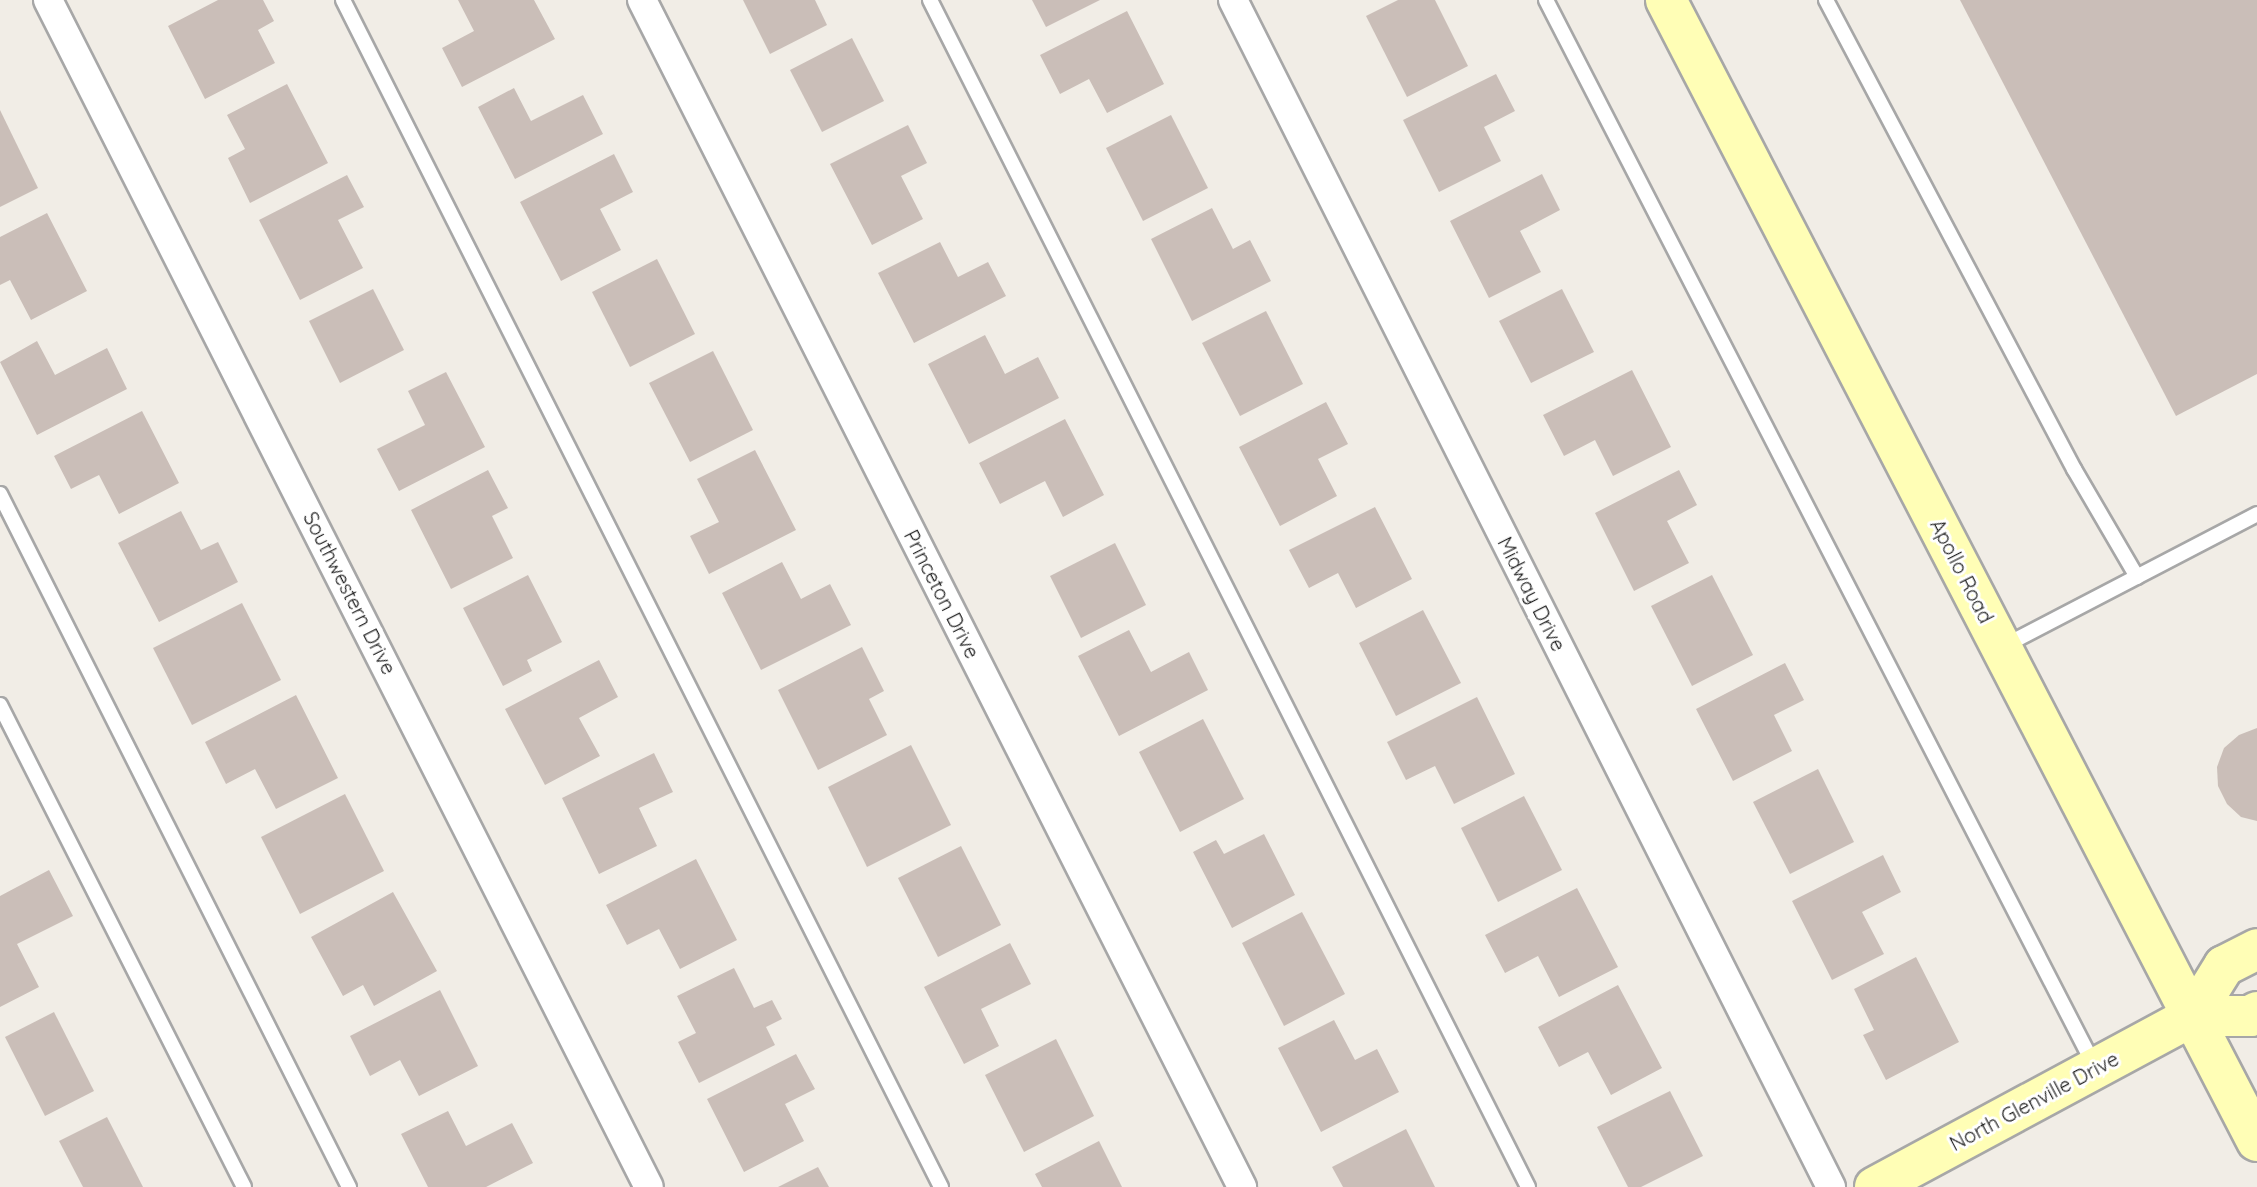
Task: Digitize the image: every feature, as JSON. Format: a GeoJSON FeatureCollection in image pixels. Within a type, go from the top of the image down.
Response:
{"type":"FeatureCollection","features":[{"type":"Feature","properties":{"kind":"street","name":"Southwestern Drive"},"geometry":{"type":"LineString","coordinates":[[48,0],[649,1187]]}},
{"type":"Feature","properties":{"kind":"street","name":"Princeton Drive"},"geometry":{"type":"LineString","coordinates":[[642,0],[1242,1187]]}},
{"type":"Feature","properties":{"kind":"street","name":"Midway Drive"},"geometry":{"type":"LineString","coordinates":[[1233,0],[1831,1187]]}},
{"type":"Feature","properties":{"kind":"street","name":"Apollo Road"},"geometry":{"type":"LineString","coordinates":[[1666,0],[2257,1141]]}},
{"type":"Feature","properties":{"kind":"street"},"geometry":{"type":"LineString","coordinates":[[2193,1016],[2224,966],[2257,949]]}},
{"type":"Feature","properties":{"kind":"street","name":"North Glenville Drive"},"geometry":{"type":"LineString","coordinates":[[1875,1187],[2193,1016],[2251,1016],[2257,1012]]}},
{"type":"Feature","properties":{"kind":"lane"},"geometry":{"type":"LineString","coordinates":[[343,0],[941,1187]]}},
{"type":"Feature","properties":{"kind":"lane"},"geometry":{"type":"LineString","coordinates":[[930,0],[1528,1187]]}},
{"type":"Feature","properties":{"kind":"lane"},"geometry":{"type":"LineString","coordinates":[[1546,0],[2095,1068]]}},
{"type":"Feature","properties":{"kind":"lane"},"geometry":{"type":"LineString","coordinates":[[1826,0],[2074,469],[2137,577]]}},
{"type":"Feature","properties":{"kind":"lane"},"geometry":{"type":"LineString","coordinates":[[0,494],[349,1187]]}},
{"type":"Feature","properties":{"kind":"lane"},"geometry":{"type":"LineString","coordinates":[[2001,647],[2257,514]]}},
{"type":"Feature","properties":{"kind":"lane"},"geometry":{"type":"LineString","coordinates":[[0,705],[244,1187]]}},
{"type":"Feature","properties":{"kind":"building"},"geometry":{"type":"Polygon","coordinates":[[[218,0],[263,0],[274,21],[258,30],[275,63],[205,99],[168,26],[218,0]]]}},
{"type":"Feature","properties":{"kind":"building"},"geometry":{"type":"Polygon","coordinates":[[[458,0],[534,0],[555,39],[462,87],[442,48],[474,31],[458,0]]]}},
{"type":"Feature","properties":{"kind":"building"},"geometry":{"type":"Polygon","coordinates":[[[743,0],[815,0],[827,25],[770,54],[743,0]]]}},
{"type":"Feature","properties":{"kind":"building"},"geometry":{"type":"Polygon","coordinates":[[[1032,0],[1100,0],[1046,27],[1032,0]]]}},
{"type":"Feature","properties":{"kind":"building"},"geometry":{"type":"Polygon","coordinates":[[[1398,0],[1435,0],[1468,66],[1407,97],[1366,16],[1398,0]]]}},
{"type":"Feature","properties":{"kind":"building"},"geometry":{"type":"Polygon","coordinates":[[[1960,0],[2257,0],[2257,374],[2176,416],[1960,0]]]}},
{"type":"Feature","properties":{"kind":"building"},"geometry":{"type":"Polygon","coordinates":[[[1127,11],[1164,84],[1107,113],[1089,79],[1060,94],[1040,55],[1127,11]]]}},
{"type":"Feature","properties":{"kind":"building"},"geometry":{"type":"Polygon","coordinates":[[[852,38],[884,101],[822,132],[790,70],[852,38]]]}},
{"type":"Feature","properties":{"kind":"building"},"geometry":{"type":"Polygon","coordinates":[[[1496,74],[1515,111],[1484,127],[1501,161],[1439,192],[1403,120],[1496,74]]]}},
{"type":"Feature","properties":{"kind":"building"},"geometry":{"type":"Polygon","coordinates":[[[287,84],[328,163],[250,203],[228,158],[245,149],[227,115],[287,84]]]}},
{"type":"Feature","properties":{"kind":"building"},"geometry":{"type":"Polygon","coordinates":[[[514,88],[531,121],[583,95],[603,134],[515,179],[478,107],[514,88]]]}},
{"type":"Feature","properties":{"kind":"building"},"geometry":{"type":"Polygon","coordinates":[[[0,110],[38,188],[0,207],[0,110]]]}},
{"type":"Feature","properties":{"kind":"building"},"geometry":{"type":"Polygon","coordinates":[[[1171,115],[1208,188],[1143,221],[1106,148],[1171,115]]]}},
{"type":"Feature","properties":{"kind":"building"},"geometry":{"type":"Polygon","coordinates":[[[908,125],[927,163],[901,176],[923,219],[872,245],[830,164],[908,125]]]}},
{"type":"Feature","properties":{"kind":"building"},"geometry":{"type":"Polygon","coordinates":[[[614,154],[633,192],[600,209],[621,250],[561,281],[520,202],[614,154]]]}},
{"type":"Feature","properties":{"kind":"building"},"geometry":{"type":"Polygon","coordinates":[[[1542,174],[1560,210],[1520,231],[1541,272],[1489,298],[1450,221],[1542,174]]]}},
{"type":"Feature","properties":{"kind":"building"},"geometry":{"type":"Polygon","coordinates":[[[347,175],[364,207],[338,220],[363,268],[300,300],[259,220],[347,175]]]}},
{"type":"Feature","properties":{"kind":"building"},"geometry":{"type":"Polygon","coordinates":[[[1212,208],[1233,249],[1250,240],[1271,281],[1192,321],[1151,239],[1212,208]]]}},
{"type":"Feature","properties":{"kind":"building"},"geometry":{"type":"Polygon","coordinates":[[[47,213],[87,291],[31,320],[10,280],[0,285],[0,237],[47,213]]]}},
{"type":"Feature","properties":{"kind":"building"},"geometry":{"type":"Polygon","coordinates":[[[940,242],[958,277],[988,262],[1006,296],[914,343],[878,273],[940,242]]]}},
{"type":"Feature","properties":{"kind":"building"},"geometry":{"type":"Polygon","coordinates":[[[657,259],[695,334],[630,367],[592,292],[657,259]]]}},
{"type":"Feature","properties":{"kind":"building"},"geometry":{"type":"Polygon","coordinates":[[[373,289],[404,350],[340,383],[309,321],[373,289]]]}},
{"type":"Feature","properties":{"kind":"building"},"geometry":{"type":"Polygon","coordinates":[[[1562,289],[1594,352],[1531,383],[1499,321],[1562,289]]]}},
{"type":"Feature","properties":{"kind":"building"},"geometry":{"type":"Polygon","coordinates":[[[1266,311],[1303,384],[1240,416],[1202,343],[1266,311]]]}},
{"type":"Feature","properties":{"kind":"building"},"geometry":{"type":"Polygon","coordinates":[[[985,335],[1005,374],[1038,357],[1059,398],[969,444],[928,364],[985,335]]]}},
{"type":"Feature","properties":{"kind":"building"},"geometry":{"type":"Polygon","coordinates":[[[37,341],[55,375],[107,348],[127,389],[37,435],[0,362],[37,341]]]}},
{"type":"Feature","properties":{"kind":"building"},"geometry":{"type":"Polygon","coordinates":[[[713,351],[753,430],[690,462],[649,383],[713,351]]]}},
{"type":"Feature","properties":{"kind":"building"},"geometry":{"type":"Polygon","coordinates":[[[1632,370],[1671,447],[1613,476],[1595,440],[1564,456],[1543,415],[1632,370]]]}},
{"type":"Feature","properties":{"kind":"building"},"geometry":{"type":"Polygon","coordinates":[[[446,372],[485,447],[399,491],[377,449],[425,425],[408,391],[446,372]]]}},
{"type":"Feature","properties":{"kind":"building"},"geometry":{"type":"Polygon","coordinates":[[[1326,402],[1348,444],[1318,459],[1337,496],[1280,526],[1239,447],[1326,402]]]}},
{"type":"Feature","properties":{"kind":"building"},"geometry":{"type":"Polygon","coordinates":[[[142,411],[179,483],[119,514],[99,475],[71,489],[54,456],[142,411]]]}},
{"type":"Feature","properties":{"kind":"building"},"geometry":{"type":"Polygon","coordinates":[[[1065,419],[1104,495],[1063,517],[1045,481],[1000,504],[979,463],[1065,419]]]}},
{"type":"Feature","properties":{"kind":"building"},"geometry":{"type":"Polygon","coordinates":[[[755,450],[796,530],[709,574],[690,536],[719,522],[697,479],[755,450]]]}},
{"type":"Feature","properties":{"kind":"building"},"geometry":{"type":"Polygon","coordinates":[[[488,470],[508,508],[492,516],[513,558],[451,589],[411,510],[488,470]]]}},
{"type":"Feature","properties":{"kind":"building"},"geometry":{"type":"Polygon","coordinates":[[[1679,470],[1697,505],[1667,521],[1689,563],[1634,591],[1595,513],[1679,470]]]}},
{"type":"Feature","properties":{"kind":"building"},"geometry":{"type":"Polygon","coordinates":[[[1375,507],[1412,579],[1356,608],[1338,573],[1309,588],[1289,550],[1375,507]]]}},
{"type":"Feature","properties":{"kind":"building"},"geometry":{"type":"Polygon","coordinates":[[[181,511],[201,550],[218,542],[238,582],[159,622],[118,543],[181,511]]]}},
{"type":"Feature","properties":{"kind":"building"},"geometry":{"type":"Polygon","coordinates":[[[1115,543],[1146,605],[1081,638],[1050,576],[1115,543]]]}},
{"type":"Feature","properties":{"kind":"building"},"geometry":{"type":"Polygon","coordinates":[[[782,562],[801,599],[830,584],[851,625],[761,670],[722,593],[782,562]]]}},
{"type":"Feature","properties":{"kind":"building"},"geometry":{"type":"Polygon","coordinates":[[[528,575],[562,642],[527,660],[532,671],[503,686],[463,608],[528,575]]]}},
{"type":"Feature","properties":{"kind":"building"},"geometry":{"type":"Polygon","coordinates":[[[1712,575],[1753,655],[1692,686],[1651,606],[1712,575]]]}},
{"type":"Feature","properties":{"kind":"building"},"geometry":{"type":"Polygon","coordinates":[[[242,603],[281,680],[192,725],[153,648],[242,603]]]}},
{"type":"Feature","properties":{"kind":"building"},"geometry":{"type":"Polygon","coordinates":[[[1423,610],[1461,683],[1396,716],[1359,643],[1423,610]]]}},
{"type":"Feature","properties":{"kind":"building"},"geometry":{"type":"Polygon","coordinates":[[[1129,630],[1151,672],[1189,652],[1208,690],[1119,736],[1078,656],[1129,630]]]}},
{"type":"Feature","properties":{"kind":"building"},"geometry":{"type":"Polygon","coordinates":[[[862,647],[884,691],[869,699],[887,735],[818,770],[778,690],[862,647]]]}},
{"type":"Feature","properties":{"kind":"building"},"geometry":{"type":"Polygon","coordinates":[[[599,660],[618,697],[579,718],[600,756],[545,785],[505,709],[599,660]]]}},
{"type":"Feature","properties":{"kind":"building"},"geometry":{"type":"Polygon","coordinates":[[[1785,663],[1804,700],[1774,715],[1792,751],[1733,781],[1696,709],[1785,663]]]}},
{"type":"Feature","properties":{"kind":"building"},"geometry":{"type":"Polygon","coordinates":[[[296,695],[338,778],[276,809],[255,769],[226,784],[205,742],[296,695]]]}},
{"type":"Feature","properties":{"kind":"building"},"geometry":{"type":"Polygon","coordinates":[[[1477,697],[1515,774],[1454,804],[1435,766],[1406,780],[1387,742],[1477,697]]]}},
{"type":"Feature","properties":{"kind":"building"},"geometry":{"type":"Polygon","coordinates":[[[1203,719],[1244,799],[1180,832],[1139,752],[1203,719]]]}},
{"type":"Feature","properties":{"kind":"building"},"geometry":{"type":"Polygon","coordinates":[[[2257,728],[2257,821],[2241,817],[2227,804],[2218,786],[2217,767],[2224,748],[2239,735],[2257,728]]]}},
{"type":"Feature","properties":{"kind":"building"},"geometry":{"type":"Polygon","coordinates":[[[911,745],[951,825],[867,867],[828,787],[911,745]]]}},
{"type":"Feature","properties":{"kind":"building"},"geometry":{"type":"Polygon","coordinates":[[[654,753],[673,792],[639,808],[657,846],[599,874],[562,798],[654,753]]]}},
{"type":"Feature","properties":{"kind":"building"},"geometry":{"type":"Polygon","coordinates":[[[1818,769],[1854,842],[1790,874],[1753,802],[1818,769]]]}},
{"type":"Feature","properties":{"kind":"building"},"geometry":{"type":"Polygon","coordinates":[[[345,794],[384,871],[300,914],[261,837],[345,794]]]}},
{"type":"Feature","properties":{"kind":"building"},"geometry":{"type":"Polygon","coordinates":[[[1524,796],[1562,870],[1498,902],[1461,828],[1524,796]]]}},
{"type":"Feature","properties":{"kind":"building"},"geometry":{"type":"Polygon","coordinates":[[[1264,834],[1295,895],[1232,928],[1193,852],[1216,840],[1224,854],[1264,834]]]}},
{"type":"Feature","properties":{"kind":"building"},"geometry":{"type":"Polygon","coordinates":[[[961,846],[1001,925],[938,957],[898,878],[961,846]]]}},
{"type":"Feature","properties":{"kind":"building"},"geometry":{"type":"Polygon","coordinates":[[[1883,855],[1901,892],[1862,912],[1884,954],[1832,980],[1792,901],[1883,855]]]}},
{"type":"Feature","properties":{"kind":"building"},"geometry":{"type":"Polygon","coordinates":[[[696,859],[737,940],[680,969],[659,929],[627,945],[606,905],[696,859]]]}},
{"type":"Feature","properties":{"kind":"building"},"geometry":{"type":"Polygon","coordinates":[[[49,870],[73,916],[17,944],[39,987],[0,1007],[0,896],[49,870]]]}},
{"type":"Feature","properties":{"kind":"building"},"geometry":{"type":"Polygon","coordinates":[[[1577,888],[1618,967],[1559,997],[1538,956],[1505,973],[1485,935],[1577,888]]]}},
{"type":"Feature","properties":{"kind":"building"},"geometry":{"type":"Polygon","coordinates":[[[393,892],[437,971],[374,1006],[363,985],[343,996],[311,937],[393,892]]]}},
{"type":"Feature","properties":{"kind":"building"},"geometry":{"type":"Polygon","coordinates":[[[1302,912],[1345,994],[1284,1026],[1242,943],[1302,912]]]}},
{"type":"Feature","properties":{"kind":"building"},"geometry":{"type":"Polygon","coordinates":[[[1010,943],[1031,984],[981,1009],[999,1046],[964,1064],[924,987],[1010,943]]]}},
{"type":"Feature","properties":{"kind":"building"},"geometry":{"type":"Polygon","coordinates":[[[1916,957],[1959,1042],[1886,1080],[1863,1035],[1874,1030],[1854,989],[1916,957]]]}},
{"type":"Feature","properties":{"kind":"building"},"geometry":{"type":"Polygon","coordinates":[[[734,968],[754,1008],[772,1000],[782,1019],[766,1027],[775,1045],[699,1083],[678,1042],[696,1033],[677,996],[734,968]]]}},
{"type":"Feature","properties":{"kind":"building"},"geometry":{"type":"Polygon","coordinates":[[[1618,985],[1662,1068],[1611,1095],[1588,1052],[1559,1067],[1538,1027],[1618,985]]]}},
{"type":"Feature","properties":{"kind":"building"},"geometry":{"type":"Polygon","coordinates":[[[440,990],[478,1066],[419,1096],[400,1060],[370,1076],[350,1036],[440,990]]]}},
{"type":"Feature","properties":{"kind":"building"},"geometry":{"type":"Polygon","coordinates":[[[54,1012],[94,1091],[45,1116],[5,1037],[54,1012]]]}},
{"type":"Feature","properties":{"kind":"building"},"geometry":{"type":"Polygon","coordinates":[[[1334,1020],[1355,1060],[1377,1049],[1399,1092],[1321,1132],[1278,1048],[1334,1020]]]}},
{"type":"Feature","properties":{"kind":"building"},"geometry":{"type":"Polygon","coordinates":[[[1056,1039],[1094,1116],[1024,1152],[985,1075],[1056,1039]]]}},
{"type":"Feature","properties":{"kind":"building"},"geometry":{"type":"Polygon","coordinates":[[[796,1054],[815,1089],[785,1104],[804,1141],[744,1172],[707,1099],[796,1054]]]}},
{"type":"Feature","properties":{"kind":"building"},"geometry":{"type":"Polygon","coordinates":[[[1670,1091],[1703,1156],[1641,1187],[1628,1187],[1597,1127],[1670,1091]]]}},
{"type":"Feature","properties":{"kind":"building"},"geometry":{"type":"Polygon","coordinates":[[[448,1111],[466,1146],[512,1123],[533,1163],[486,1187],[428,1187],[401,1134],[448,1111]]]}},
{"type":"Feature","properties":{"kind":"building"},"geometry":{"type":"Polygon","coordinates":[[[107,1117],[143,1187],[83,1187],[59,1141],[107,1117]]]}},
{"type":"Feature","properties":{"kind":"building"},"geometry":{"type":"Polygon","coordinates":[[[1406,1129],[1435,1187],[1343,1187],[1332,1167],[1406,1129]]]}},
{"type":"Feature","properties":{"kind":"building"},"geometry":{"type":"Polygon","coordinates":[[[1099,1141],[1122,1187],[1042,1187],[1035,1174],[1099,1141]]]}},
{"type":"Feature","properties":{"kind":"building"},"geometry":{"type":"Polygon","coordinates":[[[818,1167],[829,1187],[778,1187],[818,1167]]]}}]}
